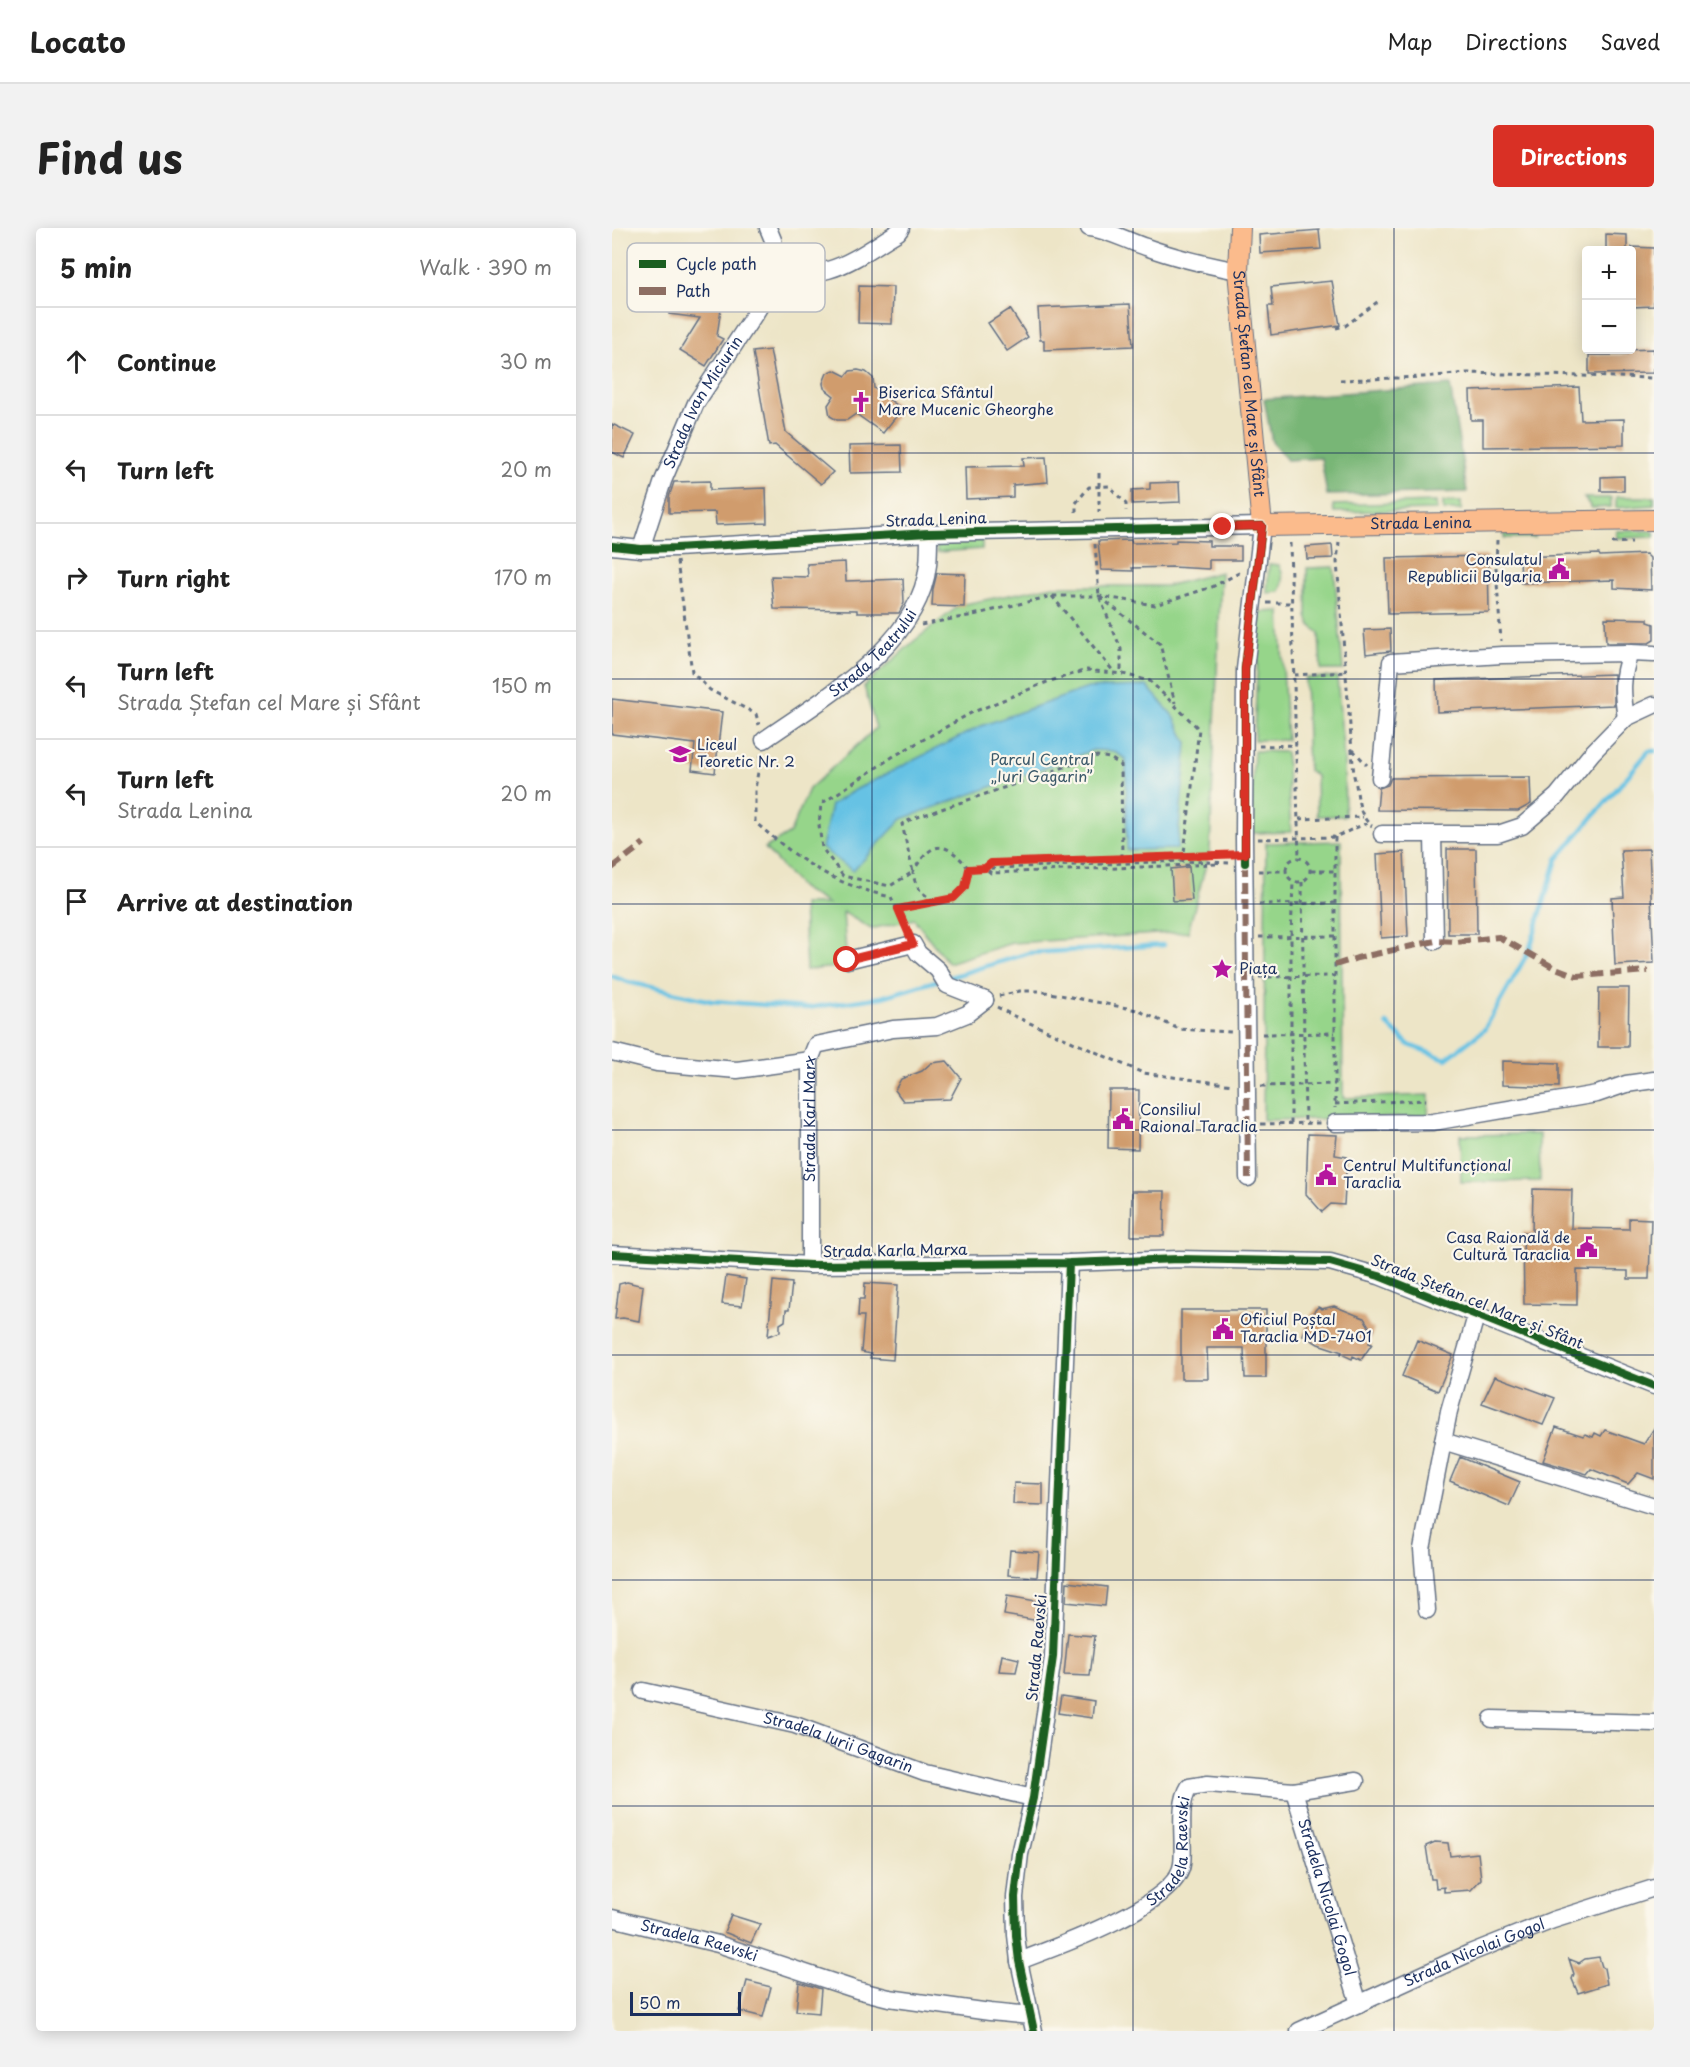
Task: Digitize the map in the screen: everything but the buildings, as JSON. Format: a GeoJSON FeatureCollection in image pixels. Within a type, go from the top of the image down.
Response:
{"type":"FeatureCollection","features":[{"type":"Feature","properties":{"kind":"main road","name":"Strada Ștefan cel Mare și Sfânt"},"geometry":{"type":"LineString","coordinates":[[1240,228],[1238,271],[1262,526]]}},
{"type":"Feature","properties":{"kind":"main road","name":"Strada Lenina"},"geometry":{"type":"LineString","coordinates":[[1262,526],[1654,520]]}},
{"type":"Feature","properties":{"kind":"street"},"geometry":{"type":"LineString","coordinates":[[768,228],[773,243]]}},
{"type":"Feature","properties":{"kind":"street"},"geometry":{"type":"LineString","coordinates":[[825,270],[867,251],[898,232],[900,228]]}},
{"type":"Feature","properties":{"kind":"street"},"geometry":{"type":"LineString","coordinates":[[1089,228],[1102,229],[1146,247],[1195,262],[1238,271]]}},
{"type":"Feature","properties":{"kind":"street","name":"Strada Ivan Miciurin"},"geometry":{"type":"LineString","coordinates":[[642,549],[663,481],[696,403],[756,312]]}},
{"type":"Feature","properties":{"kind":"street","name":"Strada Lenina"},"geometry":{"type":"LineString","coordinates":[[612,546],[642,549],[676,548],[929,532],[1262,526]]}},
{"type":"Feature","properties":{"kind":"street","name":"Strada Ștefan cel Mare și Sfânt"},"geometry":{"type":"LineString","coordinates":[[1248,1178],[1245,669],[1262,526]]}},
{"type":"Feature","properties":{"kind":"street","name":"Strada Teatrului"},"geometry":{"type":"LineString","coordinates":[[764,740],[855,677],[902,629],[918,598],[928,566],[929,532]]}},
{"type":"Feature","properties":{"kind":"street"},"geometry":{"type":"LineString","coordinates":[[1626,718],[1622,691],[1623,672],[1630,653]]}},
{"type":"Feature","properties":{"kind":"street"},"geometry":{"type":"LineString","coordinates":[[1380,778],[1392,662],[1502,655],[1654,654]]}},
{"type":"Feature","properties":{"kind":"street"},"geometry":{"type":"LineString","coordinates":[[1382,834],[1498,834],[1522,826],[1557,796],[1592,753],[1626,718],[1654,705]]}},
{"type":"Feature","properties":{"kind":"street"},"geometry":{"type":"LineString","coordinates":[[1433,835],[1435,941]]}},
{"type":"Feature","properties":{"kind":"street"},"geometry":{"type":"LineString","coordinates":[[847,960],[913,944],[918,953],[938,970],[947,985],[985,1000]]}},
{"type":"Feature","properties":{"kind":"street","name":"Strada Karl Marx"},"geometry":{"type":"LineString","coordinates":[[810,1265],[810,1060],[816,1045],[892,1029],[936,1026],[968,1014],[985,1000]]}},
{"type":"Feature","properties":{"kind":"street"},"geometry":{"type":"LineString","coordinates":[[612,1052],[657,1064],[737,1070],[810,1060]]}},
{"type":"Feature","properties":{"kind":"street"},"geometry":{"type":"LineString","coordinates":[[1335,1123],[1433,1122],[1598,1094],[1626,1084],[1654,1080]]}},
{"type":"Feature","properties":{"kind":"street","name":"Strada Karla Marxa"},"geometry":{"type":"LineString","coordinates":[[612,1254],[810,1265],[1069,1263],[1179,1259]]}},
{"type":"Feature","properties":{"kind":"street","name":"Strada Ștefan cel Mare și Sfânt"},"geometry":{"type":"LineString","coordinates":[[1179,1259],[1330,1262],[1379,1276],[1654,1386]]}},
{"type":"Feature","properties":{"kind":"street","name":"Strada Raevski"},"geometry":{"type":"LineString","coordinates":[[1032,2023],[1019,1961],[1015,1897],[1020,1854],[1033,1798],[1053,1657],[1069,1263]]}},
{"type":"Feature","properties":{"kind":"street","name":"Strada Ștefan cel Mare și Sfânt"},"geometry":{"type":"LineString","coordinates":[[1427,1610],[1422,1549],[1449,1411],[1476,1316]]}},
{"type":"Feature","properties":{"kind":"street"},"geometry":{"type":"LineString","coordinates":[[1443,1441],[1654,1506]]}},
{"type":"Feature","properties":{"kind":"street","name":"Stradela Iurii Gagarin"},"geometry":{"type":"LineString","coordinates":[[643,1692],[795,1725],[925,1773],[1033,1798]]}},
{"type":"Feature","properties":{"kind":"street"},"geometry":{"type":"LineString","coordinates":[[1492,1719],[1654,1723]]}},
{"type":"Feature","properties":{"kind":"street","name":"Stradela Raevski"},"geometry":{"type":"LineString","coordinates":[[1019,1961],[1101,1929],[1131,1913],[1172,1884],[1182,1868],[1183,1802],[1189,1787],[1208,1784],[1294,1791],[1356,1781]]}},
{"type":"Feature","properties":{"kind":"street","name":"Stradela Nicolai Gogol"},"geometry":{"type":"LineString","coordinates":[[1294,1791],[1359,2004]]}},
{"type":"Feature","properties":{"kind":"street","name":"Strada Nicolai Gogol"},"geometry":{"type":"LineString","coordinates":[[1299,2031],[1470,1953],[1553,1920],[1654,1888]]}},
{"type":"Feature","properties":{"kind":"street","name":"Stradela Raevski"},"geometry":{"type":"LineString","coordinates":[[612,1918],[718,1944],[847,1987],[889,1998],[990,2013],[1032,2023]]}},
{"type":"Feature","properties":{"kind":"path"},"geometry":{"type":"LineString","coordinates":[[1336,328],[1345,326],[1380,300]]}},
{"type":"Feature","properties":{"kind":"path"},"geometry":{"type":"LineString","coordinates":[[1340,380],[1467,373],[1654,378]]}},
{"type":"Feature","properties":{"kind":"path"},"geometry":{"type":"LineString","coordinates":[[1098,473],[1099,512]]}},
{"type":"Feature","properties":{"kind":"path"},"geometry":{"type":"LineString","coordinates":[[1076,512],[1076,503],[1089,487],[1099,486],[1110,486],[1126,504],[1126,511]]}},
{"type":"Feature","properties":{"kind":"path"},"geometry":{"type":"LineString","coordinates":[[1498,523],[1496,568],[1502,655]]}},
{"type":"Feature","properties":{"kind":"path"},"geometry":{"type":"LineString","coordinates":[[1343,525],[1337,562],[1354,776],[1358,789],[1359,808],[1367,823],[1382,834]]}},
{"type":"Feature","properties":{"kind":"path"},"geometry":{"type":"LineString","coordinates":[[1095,540],[1099,596],[1121,649],[1121,674]]}},
{"type":"Feature","properties":{"kind":"path"},"geometry":{"type":"LineString","coordinates":[[1612,543],[1632,542]]}},
{"type":"Feature","properties":{"kind":"path"},"geometry":{"type":"LineString","coordinates":[[1290,543],[1299,858]]}},
{"type":"Feature","properties":{"kind":"path"},"geometry":{"type":"LineString","coordinates":[[676,548],[692,672],[710,690],[756,714],[764,740],[755,789],[755,822],[789,852],[836,881],[891,897],[913,944]]}},
{"type":"Feature","properties":{"kind":"path"},"geometry":{"type":"LineString","coordinates":[[902,629],[1052,596],[1099,596],[1155,605],[1212,587],[1257,561]]}},
{"type":"Feature","properties":{"kind":"path"},"geometry":{"type":"LineString","coordinates":[[1052,596],[1115,674]]}},
{"type":"Feature","properties":{"kind":"path"},"geometry":{"type":"LineString","coordinates":[[1099,596],[1160,644],[1175,704]]}},
{"type":"Feature","properties":{"kind":"path"},"geometry":{"type":"LineString","coordinates":[[1253,604],[1292,603]]}},
{"type":"Feature","properties":{"kind":"path"},"geometry":{"type":"LineString","coordinates":[[898,909],[938,903],[954,898],[965,887],[969,869],[958,854],[944,847],[930,850],[923,855],[913,872],[890,886],[843,876],[822,848],[819,825],[821,804],[894,756],[971,712],[1047,682],[1087,670],[1121,674],[1150,681],[1199,729],[1183,861]]}},
{"type":"Feature","properties":{"kind":"path"},"geometry":{"type":"LineString","coordinates":[[1294,675],[1347,672]]}},
{"type":"Feature","properties":{"kind":"path"},"geometry":{"type":"LineString","coordinates":[[1244,746],[1297,744]]}},
{"type":"Feature","properties":{"kind":"path"},"geometry":{"type":"LineString","coordinates":[[938,903],[923,895],[915,884],[902,824],[1097,756],[1110,758],[1121,765],[1122,858]]}},
{"type":"Feature","properties":{"kind":"path"},"geometry":{"type":"LineString","coordinates":[[1299,819],[1364,817]]}},
{"type":"Feature","properties":{"kind":"path"},"geometry":{"type":"LineString","coordinates":[[969,869],[1245,857],[1299,838],[1335,837],[1367,823]]}},
{"type":"Feature","properties":{"kind":"path"},"geometry":{"type":"LineString","coordinates":[[1247,1125],[1335,1123],[1335,837]]}},
{"type":"Feature","properties":{"kind":"path"},"geometry":{"type":"LineString","coordinates":[[985,868],[991,863],[1184,855],[1245,857],[1286,870]]}},
{"type":"Feature","properties":{"kind":"path"},"geometry":{"type":"LineString","coordinates":[[1299,858],[1307,862],[1311,871],[1307,880],[1293,882],[1289,879],[1286,870],[1289,862],[1299,858]]}},
{"type":"Feature","properties":{"kind":"path"},"geometry":{"type":"LineString","coordinates":[[985,868],[991,873],[1216,864]]}},
{"type":"Feature","properties":{"kind":"path"},"geometry":{"type":"LineString","coordinates":[[1311,871],[1335,871]]}},
{"type":"Feature","properties":{"kind":"path"},"geometry":{"type":"LineString","coordinates":[[1292,1124],[1293,882]]}},
{"type":"Feature","properties":{"kind":"path"},"geometry":{"type":"LineString","coordinates":[[1302,882],[1305,1124]]}},
{"type":"Feature","properties":{"kind":"path"},"geometry":{"type":"LineString","coordinates":[[1245,904],[1335,903]]}},
{"type":"Feature","properties":{"kind":"path"},"geometry":{"type":"LineString","coordinates":[[1246,937],[1335,936]]}},
{"type":"Feature","properties":{"kind":"path"},"geometry":{"type":"LineString","coordinates":[[1246,977],[1335,976]]}},
{"type":"Feature","properties":{"kind":"path"},"geometry":{"type":"LineString","coordinates":[[985,1000],[1020,991],[1040,991],[1137,1010],[1179,1029],[1247,1034],[1335,1034]]}},
{"type":"Feature","properties":{"kind":"path"},"geometry":{"type":"LineString","coordinates":[[985,1000],[1014,1016],[1143,1073],[1247,1086],[1335,1084]]}},
{"type":"Feature","properties":{"kind":"path"},"geometry":{"type":"LineString","coordinates":[[1335,1104],[1426,1100]]}},
{"type":"Feature","properties":{"kind":"green space"},"geometry":{"type":"Polygon","coordinates":[[[1450,385],[1467,492],[1327,495],[1321,458],[1287,460],[1272,442],[1264,399],[1450,385]]]}},
{"type":"Feature","properties":{"kind":"green space"},"geometry":{"type":"Polygon","coordinates":[[[1616,497],[1654,497],[1654,505],[1616,508],[1616,497]]]}},
{"type":"Feature","properties":{"kind":"green space"},"geometry":{"type":"Polygon","coordinates":[[[1584,498],[1611,498],[1611,507],[1592,508],[1584,498]]]}},
{"type":"Feature","properties":{"kind":"green space"},"geometry":{"type":"Polygon","coordinates":[[[1436,502],[1437,510],[1334,512],[1333,505],[1436,502]]]}},
{"type":"Feature","properties":{"kind":"green space"},"geometry":{"type":"Polygon","coordinates":[[[1443,502],[1461,502],[1461,510],[1443,510],[1443,502]]]}},
{"type":"Feature","properties":{"kind":"green space"},"geometry":{"type":"Polygon","coordinates":[[[1616,531],[1650,531],[1654,532],[1654,537],[1617,538],[1616,531]]]}},
{"type":"Feature","properties":{"kind":"green space"},"geometry":{"type":"Polygon","coordinates":[[[1535,532],[1535,538],[1504,538],[1504,533],[1535,532]]]}},
{"type":"Feature","properties":{"kind":"green space"},"geometry":{"type":"Polygon","coordinates":[[[982,540],[982,549],[937,552],[936,542],[982,540]]]}},
{"type":"Feature","properties":{"kind":"green space"},"geometry":{"type":"Polygon","coordinates":[[[1269,564],[1279,565],[1283,582],[1279,592],[1267,593],[1269,564]]]}},
{"type":"Feature","properties":{"kind":"green space"},"geometry":{"type":"Polygon","coordinates":[[[1334,567],[1343,670],[1321,670],[1319,633],[1310,625],[1307,616],[1307,568],[1334,567]]]}},
{"type":"Feature","properties":{"kind":"green space","name":"Parcul Central „Iuri Gagarin”"},"geometry":{"type":"Polygon","coordinates":[[[1221,572],[1210,850],[1188,932],[1012,943],[948,963],[914,919],[871,929],[843,912],[847,966],[806,970],[803,904],[828,904],[801,888],[765,848],[790,833],[809,789],[876,728],[864,686],[914,641],[960,605],[1053,586],[1166,586],[1221,572]]]}},
{"type":"Feature","properties":{"kind":"green space"},"geometry":{"type":"Polygon","coordinates":[[[1280,611],[1287,740],[1254,740],[1260,612],[1280,611]]]}},
{"type":"Feature","properties":{"kind":"green space"},"geometry":{"type":"Polygon","coordinates":[[[1337,677],[1344,761],[1345,816],[1317,816],[1316,776],[1308,770],[1305,678],[1337,677]]]}},
{"type":"Feature","properties":{"kind":"green space"},"geometry":{"type":"Polygon","coordinates":[[[1254,751],[1286,752],[1291,832],[1250,833],[1254,751]]]}},
{"type":"Feature","properties":{"kind":"green space"},"geometry":{"type":"Polygon","coordinates":[[[1341,841],[1343,1098],[1429,1095],[1428,1117],[1263,1120],[1266,843],[1341,841]]]}},
{"type":"Feature","properties":{"kind":"green space"},"geometry":{"type":"Polygon","coordinates":[[[1539,1134],[1540,1181],[1461,1182],[1460,1135],[1539,1134]]]}},
{"type":"Feature","properties":{"kind":"water"},"geometry":{"type":"Polygon","coordinates":[[[1147,686],[1174,717],[1187,743],[1177,849],[1127,850],[1126,759],[1113,751],[1093,750],[902,819],[853,871],[822,848],[831,805],[853,791],[981,726],[1088,688],[1147,686]]]}},
{"type":"Feature","properties":{"kind":"waterway"},"geometry":{"type":"LineString","coordinates":[[1387,1024],[1409,1045],[1446,1059],[1484,1030],[1529,951],[1557,859],[1649,751],[1654,751]]}},
{"type":"Feature","properties":{"kind":"waterway"},"geometry":{"type":"LineString","coordinates":[[947,978],[1029,953],[1164,945]]}},
{"type":"Feature","properties":{"kind":"waterway"},"geometry":{"type":"LineString","coordinates":[[612,976],[628,982],[711,1001],[807,1008],[882,997],[939,980]]}},
{"type":"Feature","properties":{"kind":"marked path"},"geometry":{"type":"LineString","coordinates":[[612,868],[644,843]]}},
{"type":"Feature","properties":{"kind":"marked path"},"geometry":{"type":"LineString","coordinates":[[1245,863],[1248,1178]]}},
{"type":"Feature","properties":{"kind":"marked path"},"geometry":{"type":"LineString","coordinates":[[1335,965],[1435,941],[1455,942],[1499,937],[1553,967],[1577,976],[1648,971]]}},
{"type":"Feature","properties":{"kind":"cycle path"},"geometry":{"type":"LineString","coordinates":[[612,546],[641,549],[676,548],[929,533],[1262,526],[1245,669],[1245,863]]}},
{"type":"Feature","properties":{"kind":"cycle path"},"geometry":{"type":"LineString","coordinates":[[612,1254],[810,1265],[1069,1263],[1179,1259],[1330,1262],[1379,1276],[1654,1386]]}},
{"type":"Feature","properties":{"kind":"cycle path"},"geometry":{"type":"LineString","coordinates":[[1034,2031],[1019,1961],[1015,1897],[1020,1854],[1033,1798],[1053,1657],[1069,1263]]}},
{"type":"Feature","properties":{"kind":"place","name":"Biserica Sfântul Mare Mucenic Gheorghe"},"geometry":{"type":"Point","coordinates":[861,402]}},
{"type":"Feature","properties":{"kind":"place","name":"Consulatul Republicii Bulgaria"},"geometry":{"type":"Point","coordinates":[1559,569]}},
{"type":"Feature","properties":{"kind":"place","name":"Liceul Teoretic Nr. 2"},"geometry":{"type":"Point","coordinates":[680,754]}},
{"type":"Feature","properties":{"kind":"place","name":"Piața"},"geometry":{"type":"Point","coordinates":[1222,969]}},
{"type":"Feature","properties":{"kind":"place","name":"Consiliul Raional Taraclia"},"geometry":{"type":"Point","coordinates":[1123,1119]}},
{"type":"Feature","properties":{"kind":"place","name":"Centrul Multifuncțional Taraclia"},"geometry":{"type":"Point","coordinates":[1326,1175]}},
{"type":"Feature","properties":{"kind":"place","name":"Casa Raională de Cultură Taraclia"},"geometry":{"type":"Point","coordinates":[1587,1247]}},
{"type":"Feature","properties":{"kind":"place","name":"Oficiul Poștal Taraclia MD-7401"},"geometry":{"type":"Point","coordinates":[1223,1329]}},
{"type":"Feature","properties":{"kind":"route"},"geometry":{"type":"LineString","coordinates":[[847,960],[913,944],[898,909],[938,903],[954,898],[965,887],[969,869],[985,868],[991,863],[1245,854],[1245,669],[1262,526],[1223,527]]}}]}
